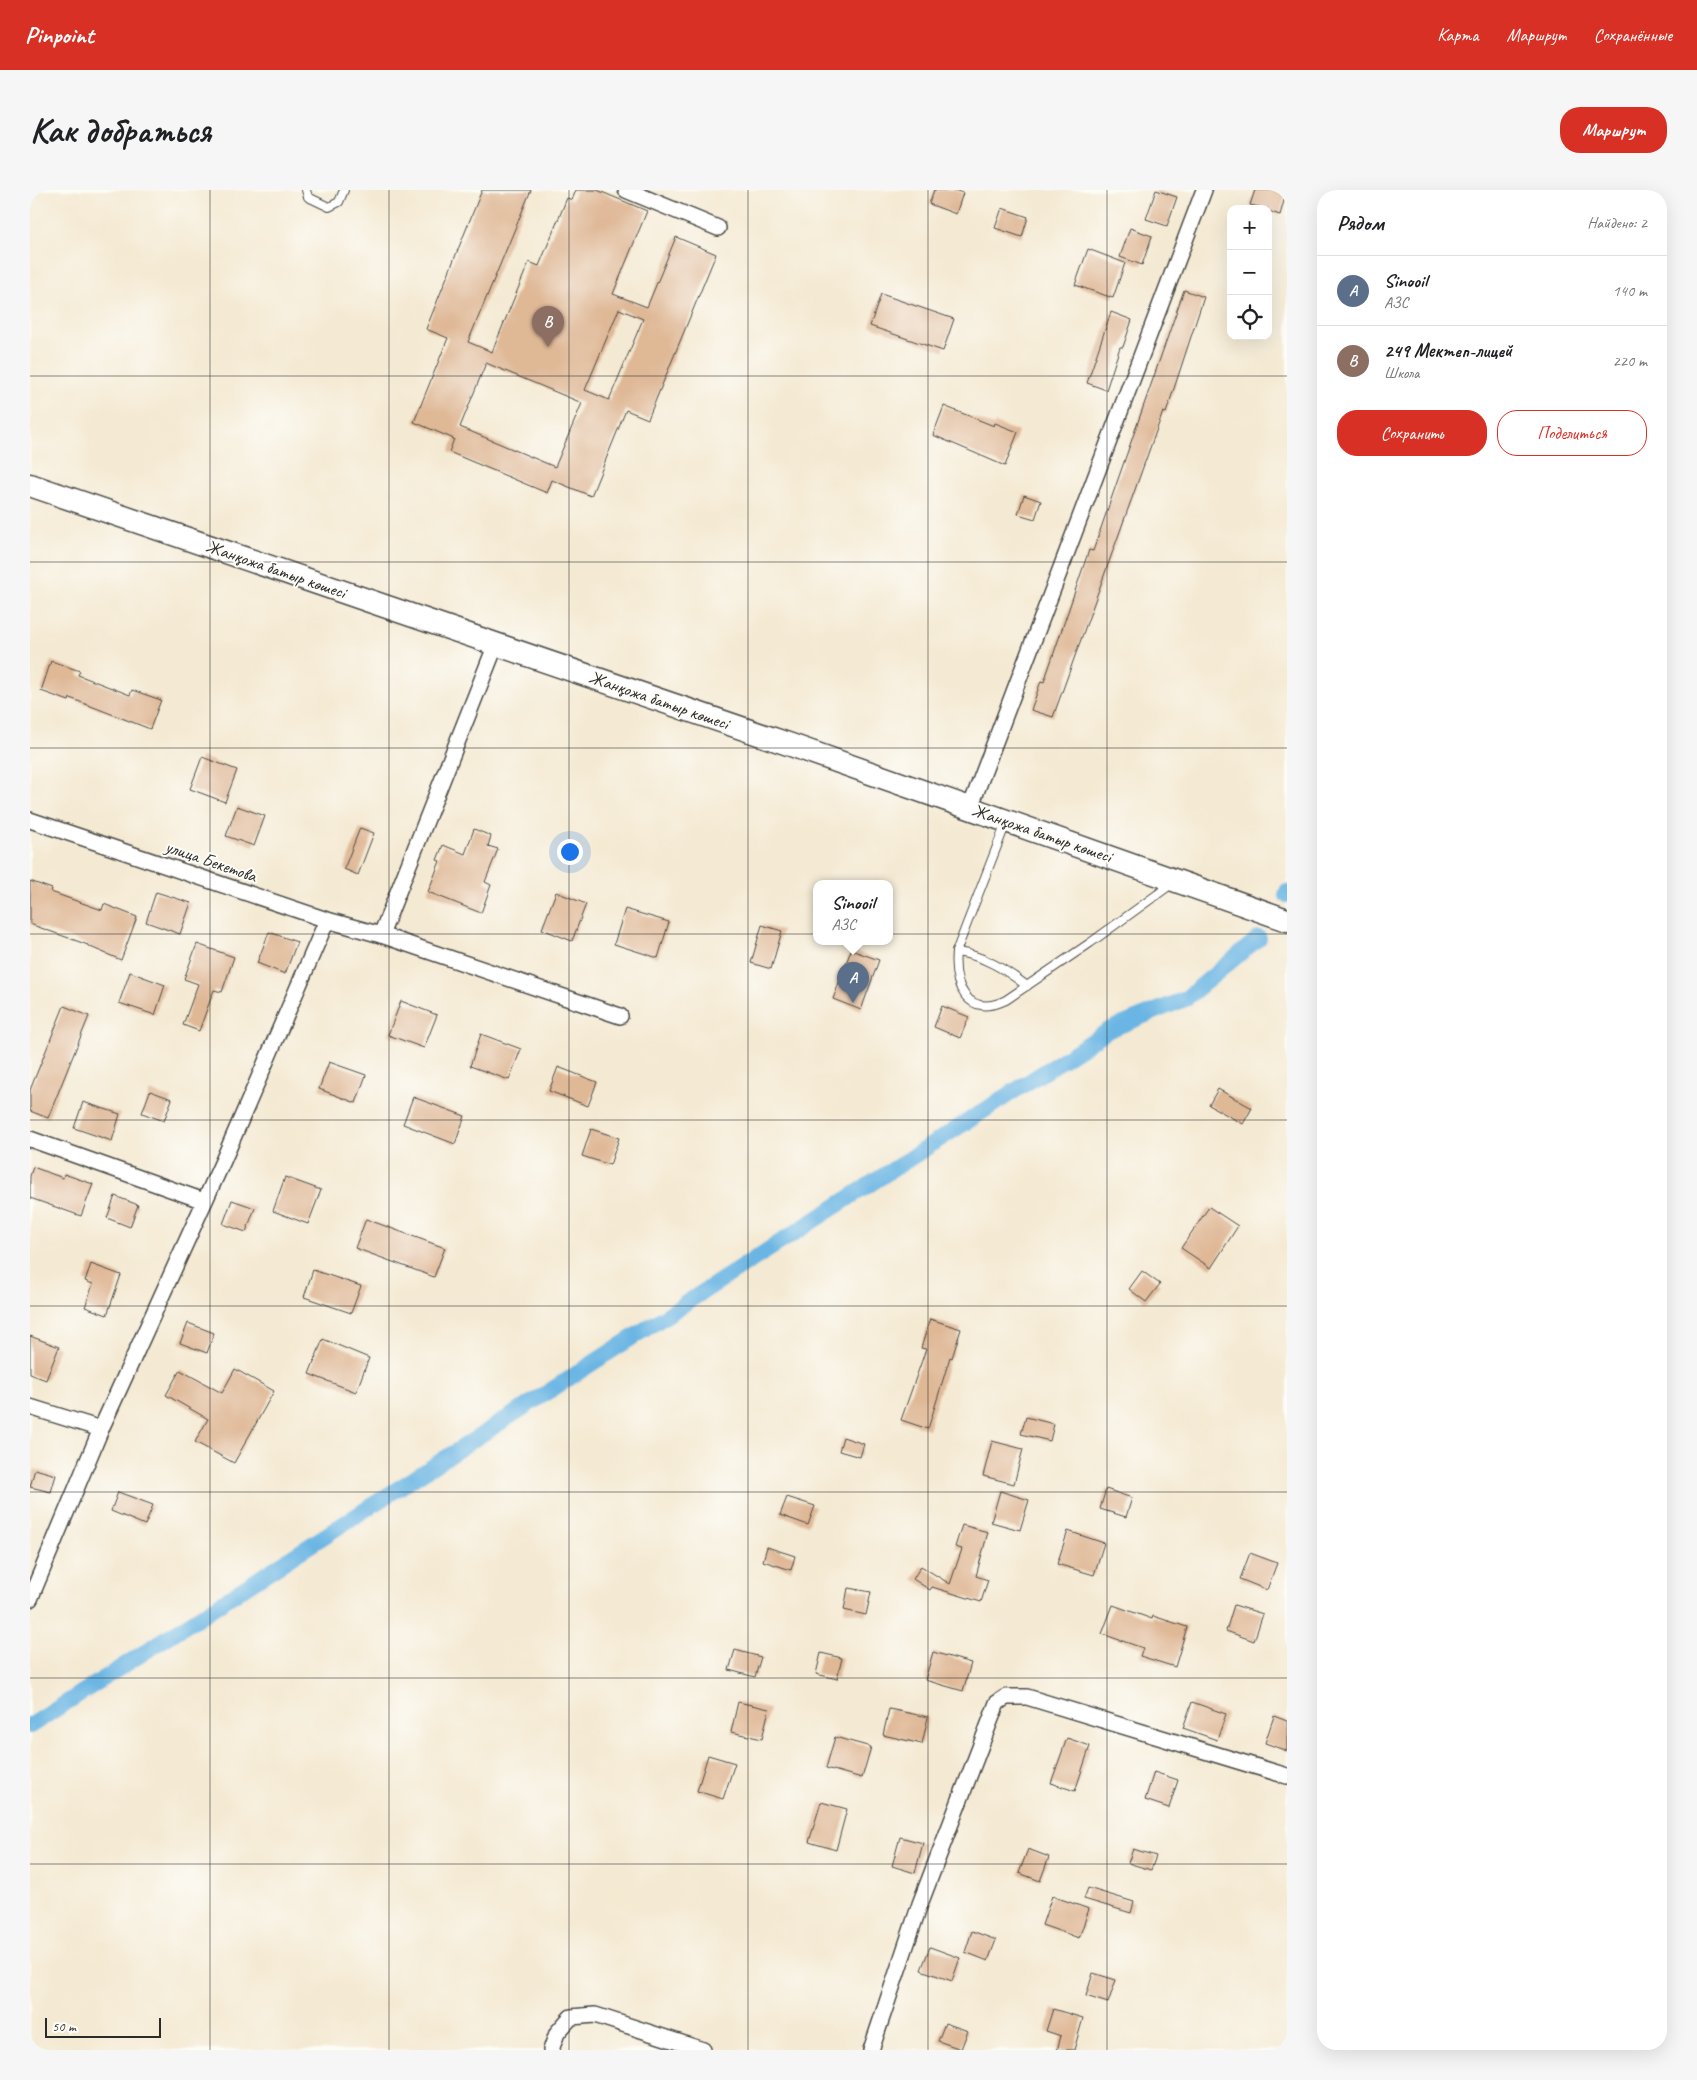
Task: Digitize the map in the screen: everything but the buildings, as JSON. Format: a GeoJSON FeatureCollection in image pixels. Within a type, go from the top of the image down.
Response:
{"type":"FeatureCollection","features":[{"type":"Feature","properties":{"kind":"street"},"geometry":{"type":"LineString","coordinates":[[626,190],[718,228]]}},
{"type":"Feature","properties":{"kind":"street"},"geometry":{"type":"LineString","coordinates":[[970,808],[1204,190]]}},
{"type":"Feature","properties":{"kind":"street","name":"Жанқожа батыр көшесі"},"geometry":{"type":"LineString","coordinates":[[30,485],[970,808],[1287,920]]}},
{"type":"Feature","properties":{"kind":"street"},"geometry":{"type":"LineString","coordinates":[[381,934],[496,644]]}},
{"type":"Feature","properties":{"kind":"street","name":"улица Бекетова"},"geometry":{"type":"LineString","coordinates":[[30,820],[327,920],[381,934],[620,1016]]}},
{"type":"Feature","properties":{"kind":"street"},"geometry":{"type":"LineString","coordinates":[[30,1599],[101,1429],[223,1161],[327,920]]}},
{"type":"Feature","properties":{"kind":"street"},"geometry":{"type":"LineString","coordinates":[[30,1139],[204,1201]]}},
{"type":"Feature","properties":{"kind":"street"},"geometry":{"type":"LineString","coordinates":[[30,1407],[101,1429]]}},
{"type":"Feature","properties":{"kind":"street"},"geometry":{"type":"LineString","coordinates":[[870,2050],[920,1904],[988,1722],[997,1704],[1006,1697],[1027,1697],[1287,1776]]}},
{"type":"Feature","properties":{"kind":"street"},"geometry":{"type":"LineString","coordinates":[[551,2050],[557,2033],[572,2017],[594,2015],[703,2050]]}},
{"type":"Feature","properties":{"kind":"lane"},"geometry":{"type":"LineString","coordinates":[[306,190],[308,197],[329,207],[339,202],[344,190]]}},
{"type":"Feature","properties":{"kind":"lane"},"geometry":{"type":"LineString","coordinates":[[1007,821],[956,952],[955,967],[958,986],[968,999],[983,1005],[996,1005],[1027,986],[1176,880]]}},
{"type":"Feature","properties":{"kind":"lane"},"geometry":{"type":"LineString","coordinates":[[956,952],[971,954],[986,960],[1027,986]]}},
{"type":"Feature","properties":{"kind":"waterway"},"geometry":{"type":"LineString","coordinates":[[30,1726],[1109,1030],[1185,999],[1259,938]]}},
{"type":"Feature","properties":{"kind":"place","name":"249 Мектеп-лицей"},"geometry":{"type":"Point","coordinates":[548,347]}},
{"type":"Feature","properties":{"kind":"place","name":"Sinooil"},"geometry":{"type":"Point","coordinates":[853,1003]}}]}
